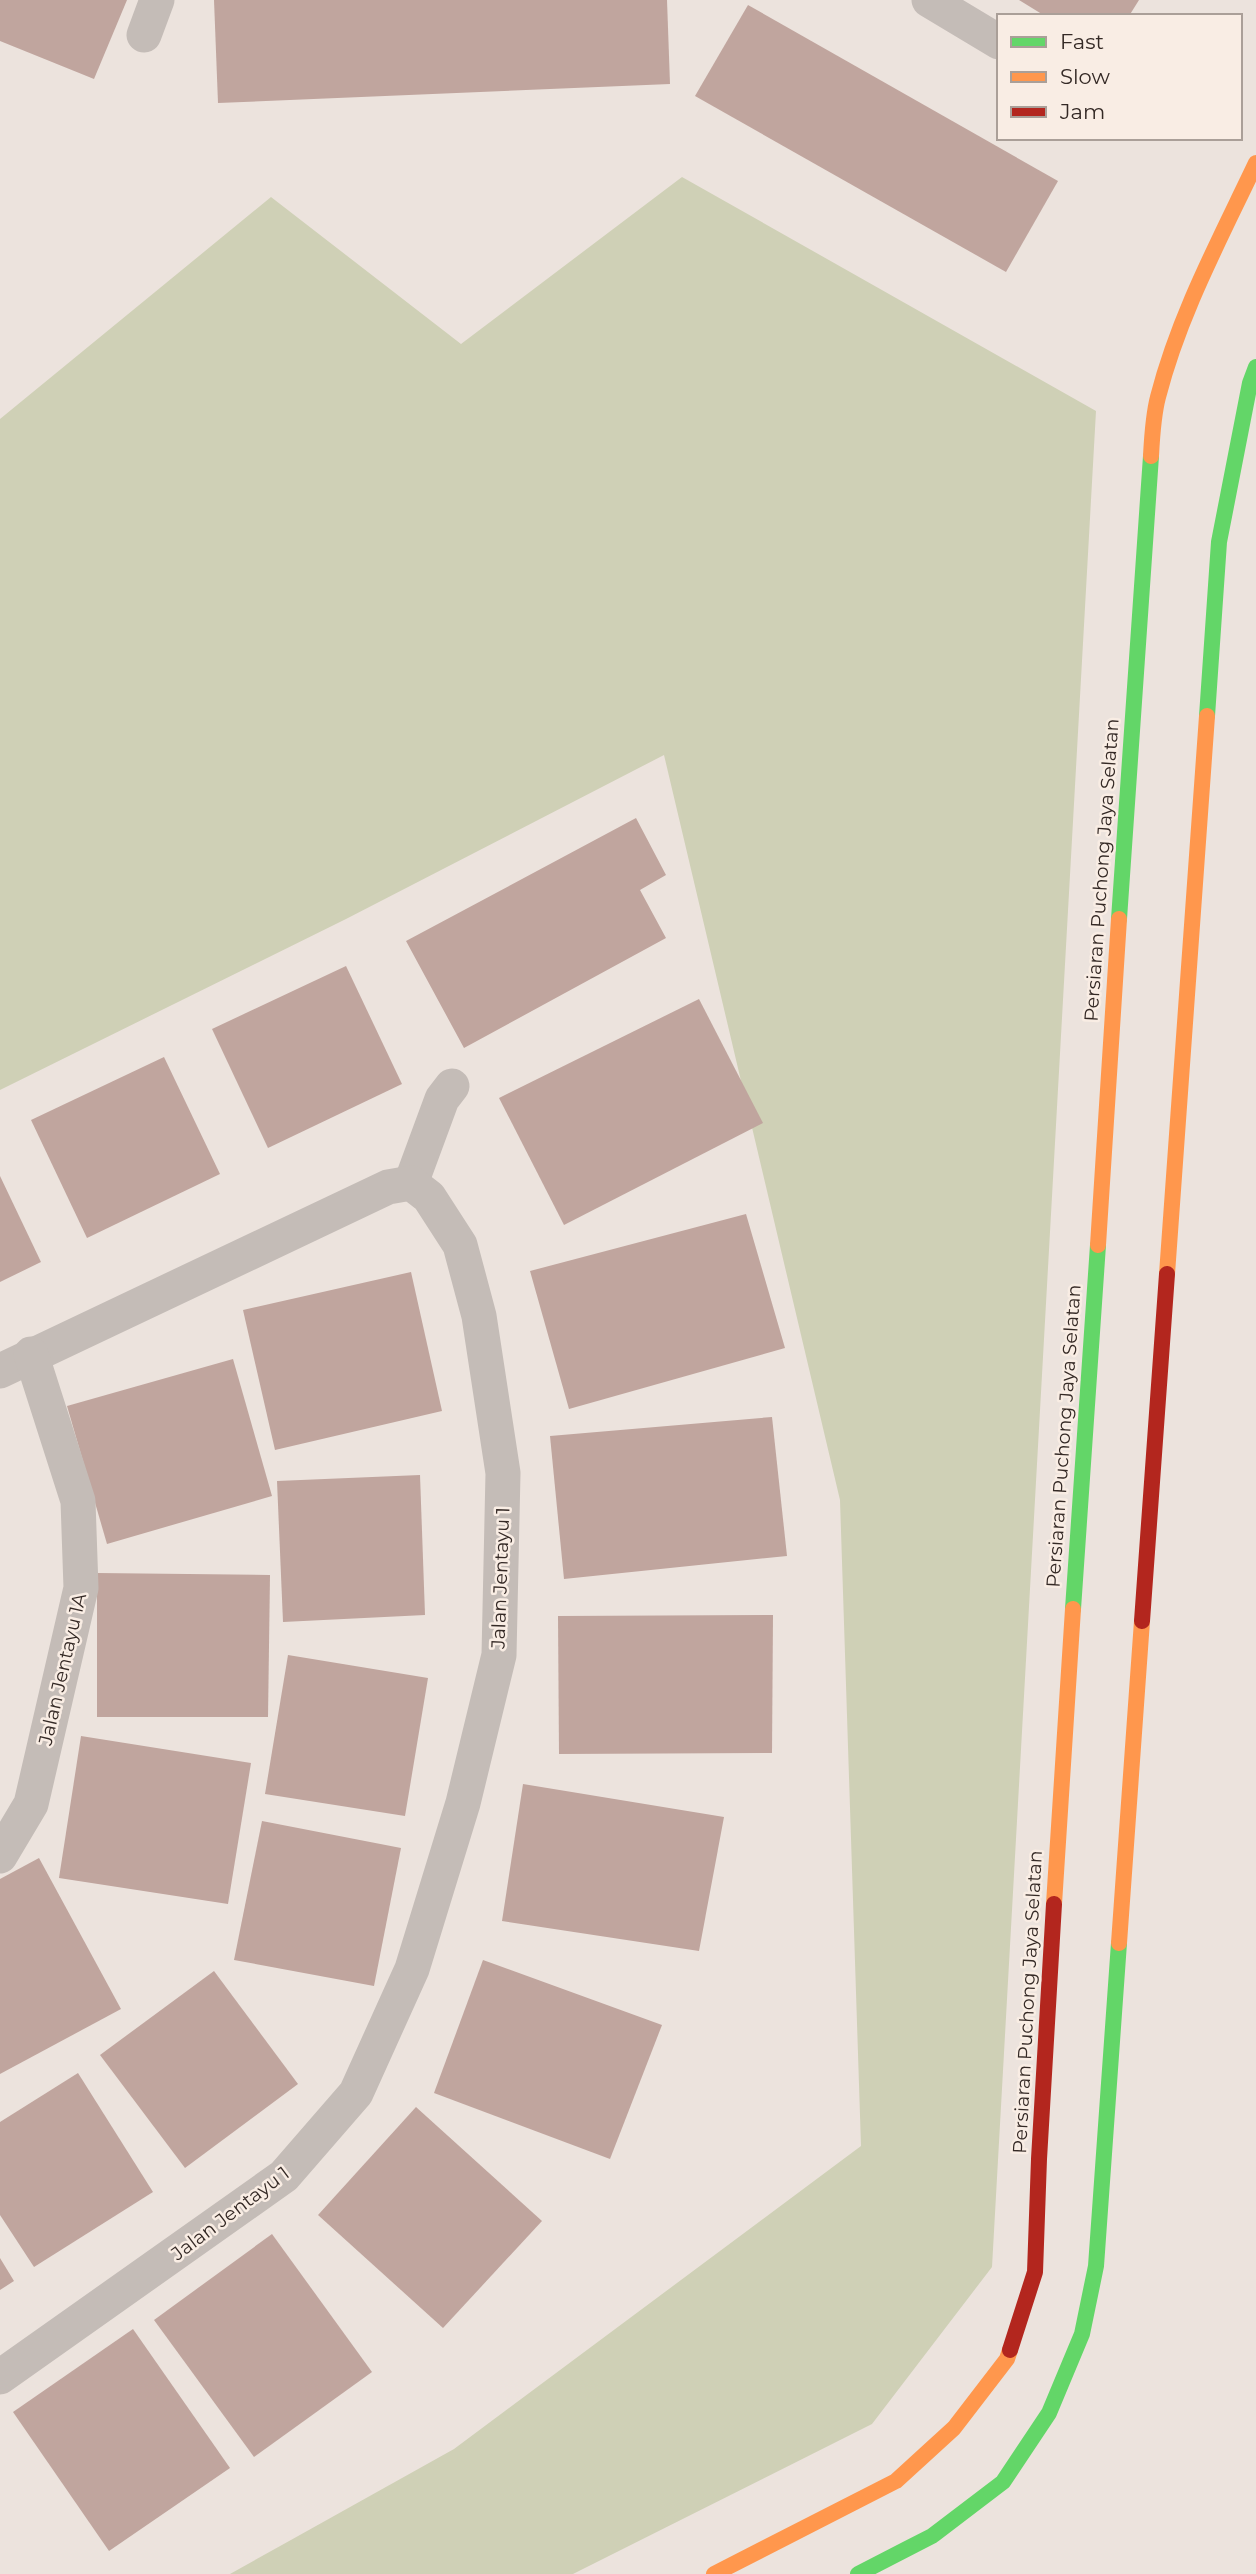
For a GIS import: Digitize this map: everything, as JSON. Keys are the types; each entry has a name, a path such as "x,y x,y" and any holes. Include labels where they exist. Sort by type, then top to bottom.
{"main road":[{"name":"Persiaran Puchong Jaya Selatan","path":"715,2574 896,2481 954,2428 1007,2359 1035,2272 1059,1823 1149,478 1158,399 1179,335 1217,243 1256,163"},
{"path":"858,2574 932,2536 1003,2482 1049,2413 1082,2334 1096,2266 1219,542 1250,383 1256,367"}],"street":[{"path":"144,35 157,0"},
{"path":"929,0 997,41"},
{"path":"0,1370 388,1187 411,1183 442,1099 452,1086"},
{"name":"Jalan Jentayu 1","path":"0,2377 284,2176 356,2093 412,1969 463,1803 499,1655 503,1473 479,1316 460,1245 429,1196 411,1183"},
{"name":"Jalan Jentayu 1A","path":"0,1856 31,1804 81,1588 78,1501 31,1354"}],"green space":[{"path":"682,177 1096,411 992,2267 872,2424 573,2574 230,2574 454,2449 861,2146 840,1500 664,755 346,919 0,1090 0,419 271,197 461,344"}],"building":[{"path":"0,0 127,0 94,79 0,41"},
{"path":"214,0 667,0 670,84 218,103"},
{"path":"1019,0 1139,0 1130,14 1042,14"},
{"path":"748,5 1058,181 1006,272 695,96"},
{"path":"636,818 666,875 640,890 666,938 464,1048 406,941"},
{"path":"346,966 402,1084 268,1148 212,1029"},
{"path":"699,999 763,1123 564,1225 499,1098"},
{"path":"164,1057 220,1174 87,1238 31,1120"},
{"path":"0,1176 41,1262 0,1282"},
{"path":"746,1214 785,1348 569,1409 530,1271"},
{"path":"411,1272 442,1411 275,1450 243,1310"},
{"path":"233,1359 272,1496 107,1544 67,1406"},
{"path":"772,1417 787,1556 564,1579 550,1436"},
{"path":"420,1475 425,1615 283,1622 277,1481"},
{"path":"97,1573 270,1575 268,1717 97,1717"},
{"path":"773,1615 772,1753 559,1754 558,1616"},
{"path":"288,1655 428,1678 405,1816 265,1794"},
{"path":"81,1736 251,1763 228,1904 59,1878"},
{"path":"523,1784 724,1817 699,1951 502,1921"},
{"path":"262,1821 401,1848 374,1986 234,1960"},
{"path":"39,1858 121,2009 0,2074 0,1879"},
{"path":"483,1960 662,2025 610,2159 434,2093"},
{"path":"214,1971 298,2084 185,2168 100,2055"},
{"path":"78,2073 153,2192 34,2267 0,2215 0,2122"},
{"path":"416,2107 542,2221 443,2328 318,2215"},
{"path":"272,2234 372,2372 254,2457 154,2320"},
{"path":"0,2258 14,2281 0,2290"},
{"path":"133,2329 230,2468 109,2551 13,2412"}],"traffic: fast":[{"path":"1207,716 1219,542 1250,383 1256,367"},
{"path":"1119,919 1151,456"},
{"path":"1073,1609 1098,1245"},
{"path":"858,2574 932,2536 1003,2482 1049,2413 1082,2334 1096,2266 1119,1943"}],"traffic: slow":[{"path":"1151,456 1156,404 1177,337 1201,278 1256,163"},
{"path":"1167,1274 1207,716"},
{"path":"1098,1245 1119,919"},
{"path":"1054,1904 1073,1609"},
{"path":"1119,1943 1142,1621"},
{"path":"714,2574 896,2481 954,2428 1007,2359 1010,2350"}],"traffic: jam":[{"path":"1142,1621 1167,1274"},
{"path":"1010,2350 1035,2272 1054,1904"}]}
